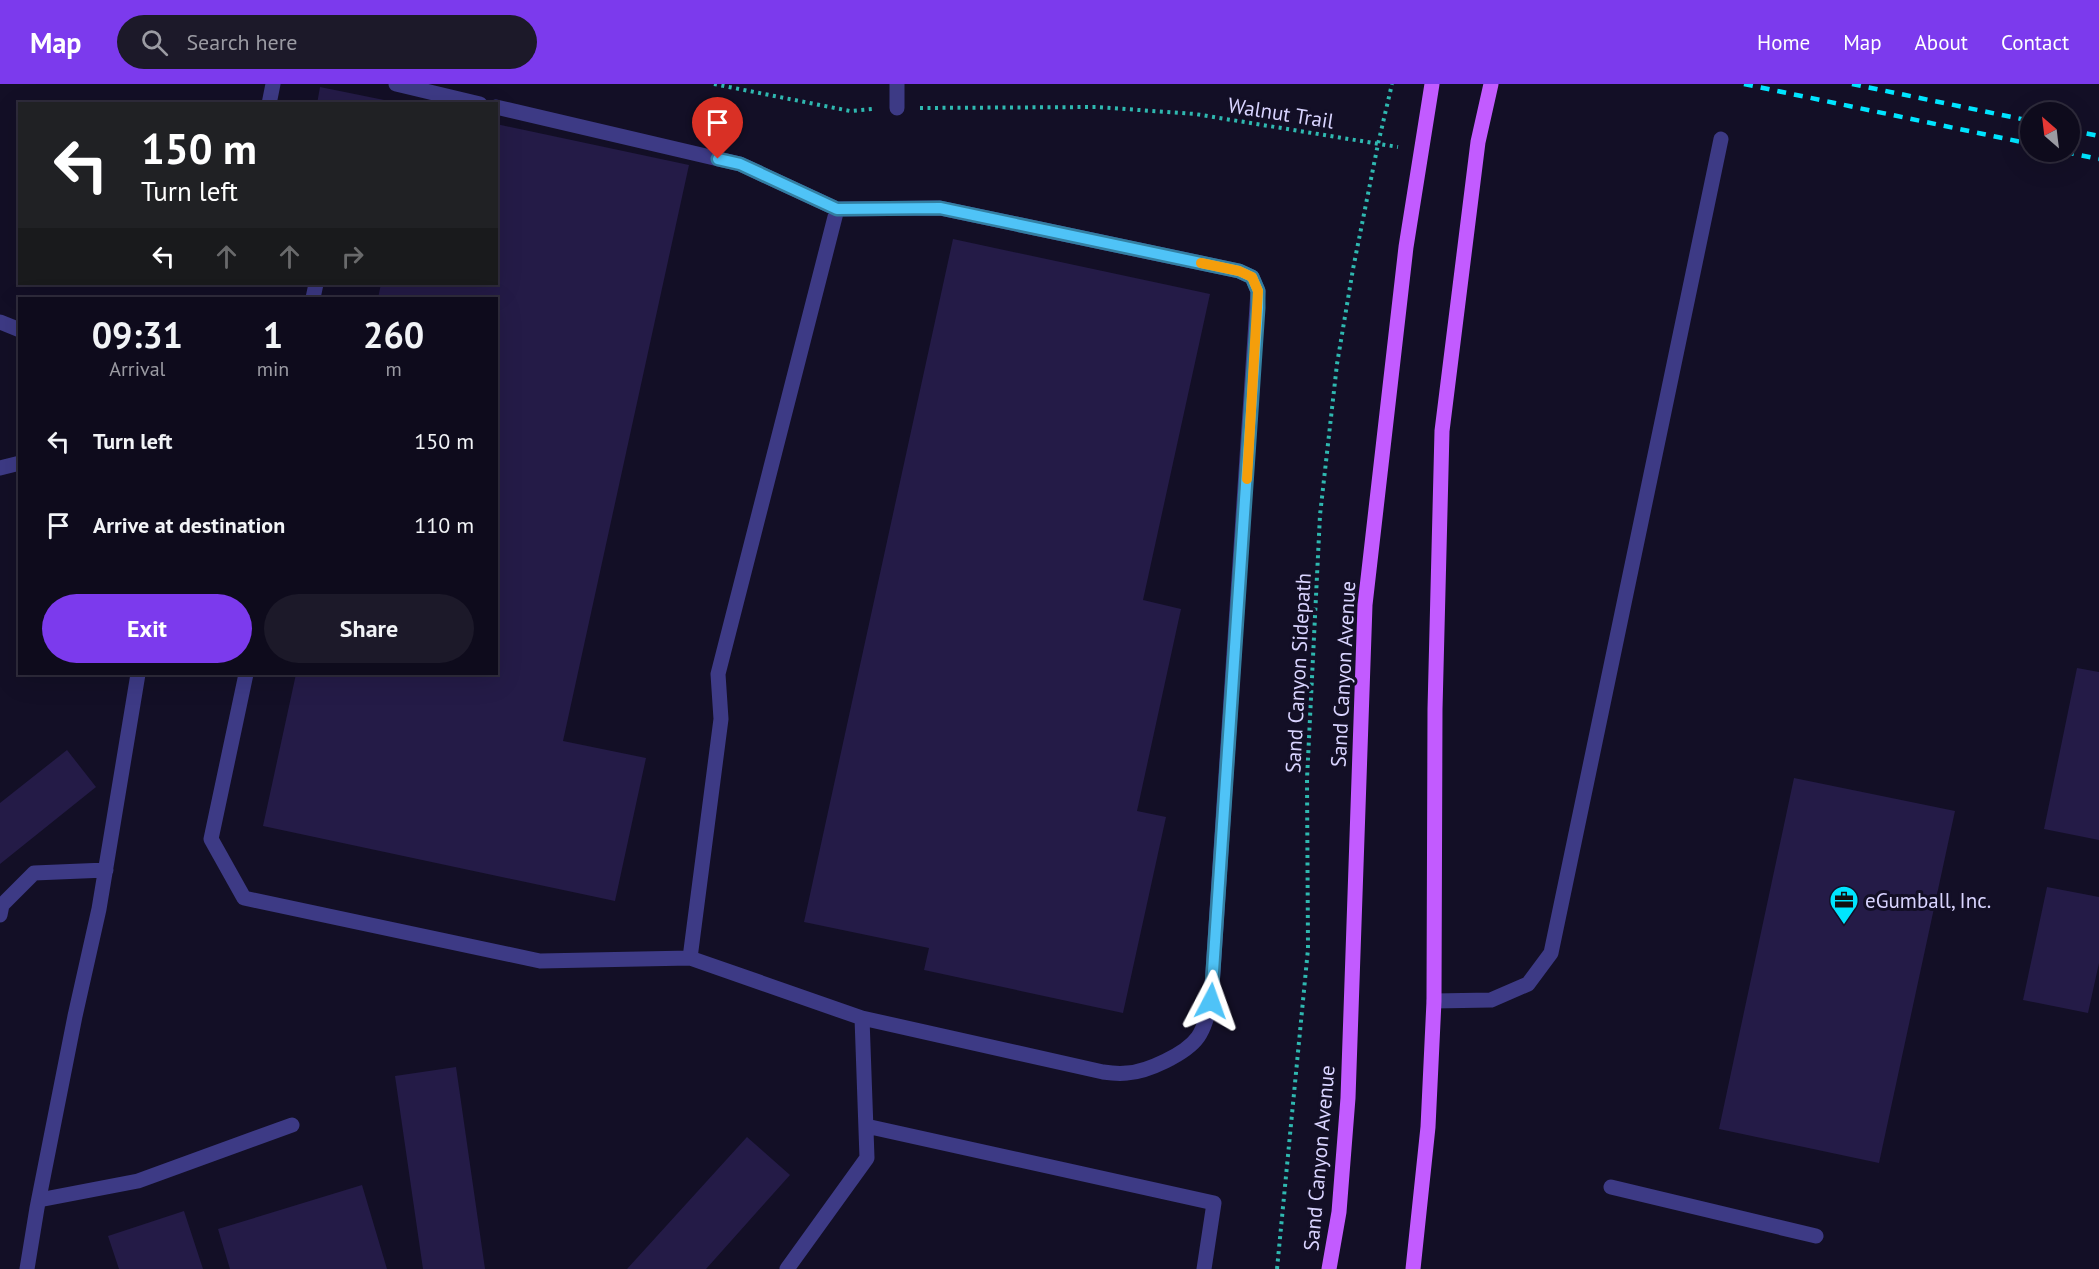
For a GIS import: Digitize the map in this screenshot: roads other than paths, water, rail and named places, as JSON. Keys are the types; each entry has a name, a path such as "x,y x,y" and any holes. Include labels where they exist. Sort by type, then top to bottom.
{"main road":[{"name":"Sand Canyon Avenue","path":"1329,1269 1339,1212 1348,1098 1365,605 1406,247 1432,84"},
{"path":"1413,1269 1428,1127 1434,1001 1435,709 1442,431 1478,142 1491,84"}],"lane":[{"path":"269,102 273,84"},
{"path":"396,84 472,102"},
{"path":"897,84 897,108"},
{"path":"246,675 211,839 244,898 540,961 690,958 862,1018 1102,1072 1128,1073 1157,1065 1179,1053 1197,1038 1206,1020 1211,1001 1258,291 1252,277 1239,271 940,208 837,209 740,164 498,107"},
{"path":"1434,1001 1491,1000 1528,984 1551,953 1721,138"},
{"path":"690,958 721,719 718,674 837,209"},
{"path":"0,321 18,329"},
{"path":"0,468 18,464"},
{"path":"27,1269 75,1016 99,909 138,675"},
{"path":"0,915 2,905 34,873 106,870"},
{"path":"787,1269 867,1158 862,1018"},
{"path":"39,1200 138,1181 292,1125"},
{"path":"866,1126 1214,1203 1204,1269"},
{"path":"1611,1187 1816,1236"}],"railway":[{"path":"1744,84 2020,142"},
{"path":"1852,84 2020,119"},
{"path":"2080,132 2099,136"},
{"path":"2080,155 2099,159"}],"place":[{"name":"eGumball, Inc.","path":"1844,926"}]}
